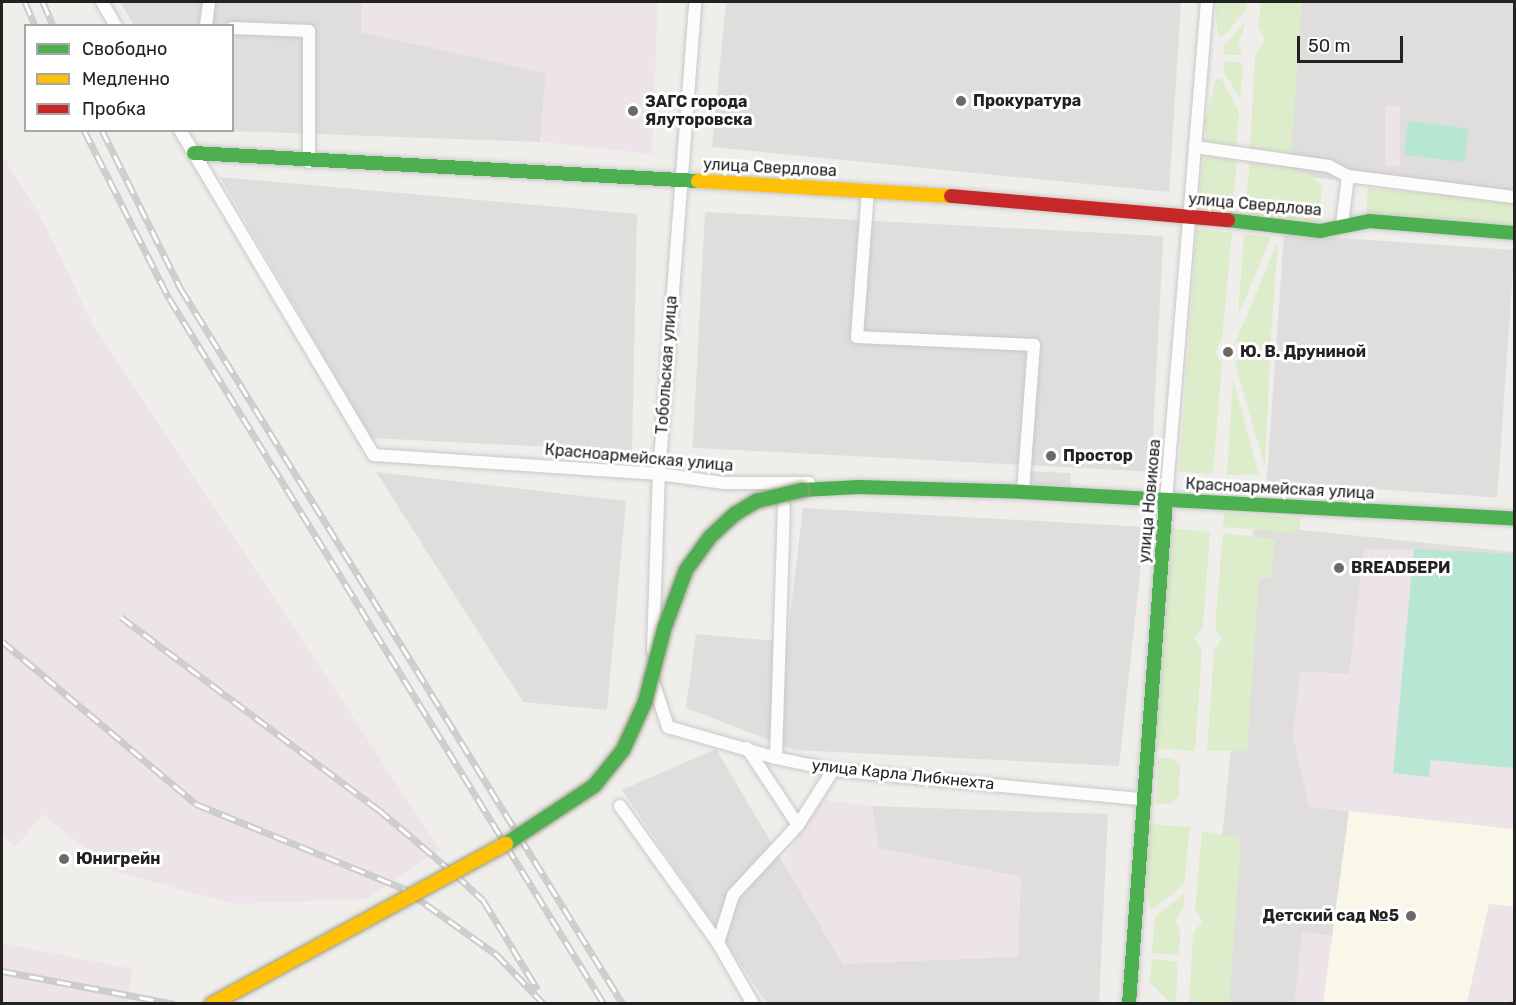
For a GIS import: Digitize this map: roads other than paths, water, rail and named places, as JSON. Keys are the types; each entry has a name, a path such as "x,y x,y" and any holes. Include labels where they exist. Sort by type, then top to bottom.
{"street":[{"path":"102,2 115,24"},
{"path":"206,24 208,2"},
{"name":"Тобольская улица","path":"668,727 652,680 659,474 695,2"},
{"name":"улица Новикова","path":"1129,1004 1142,799 1207,2"},
{"path":"234,28 309,31 309,162"},
{"path":"181,132 194,153"},
{"path":"1195,147 1329,166 1347,176 1515,197"},
{"name":"улица Свердлова","path":"194,153 309,162 868,190 1189,215 1320,231 1342,224 1369,221 1515,233"},
{"name":"Красноармейская улица","path":"194,153 374,455 659,474 724,483 884,484 901,488"},
{"name":"улица Свердлова","path":"1342,224 1347,176"},
{"path":"868,190 857,337 1034,345 1023,492"},
{"name":"Красноармейская улица","path":"212,1004 412,898 544,822 594,786 623,750 645,702 664,629 686,570 710,537 735,514 757,501 802,490 901,488 1023,492 1515,519"},
{"path":"776,758 784,507"},
{"name":"улица Карла Либкнехта","path":"668,727 776,758 833,770 1142,799"},
{"path":"747,748 798,825"},
{"path":"718,943 733,895 798,825 833,770"},
{"path":"620,806 718,943 753,1004"}],"railway":[{"path":"25,2 34,24"},
{"path":"43,2 52,24"},
{"path":"85,132 169,298 604,1004"},
{"path":"103,132 181,289 623,1004"},
{"path":"121,617 378,809 455,874 483,900 538,990"},
{"path":"2,641 196,804 403,888 496,954 544,1004"},
{"path":"2,971 175,1004"}],"place":[{"name":"Прокуратура","path":"961,101"},
{"name":"ЗАГС города Ялуторовска","path":"633,111"},
{"name":"Ю. В. Друниной","path":"1228,352"},
{"name":"Простор","path":"1051,456"},
{"name":"BREADБЕРИ","path":"1339,568"},
{"name":"Юнигрейн","path":"64,859"},
{"name":"Детский сад №5","path":"1411,916"}]}
